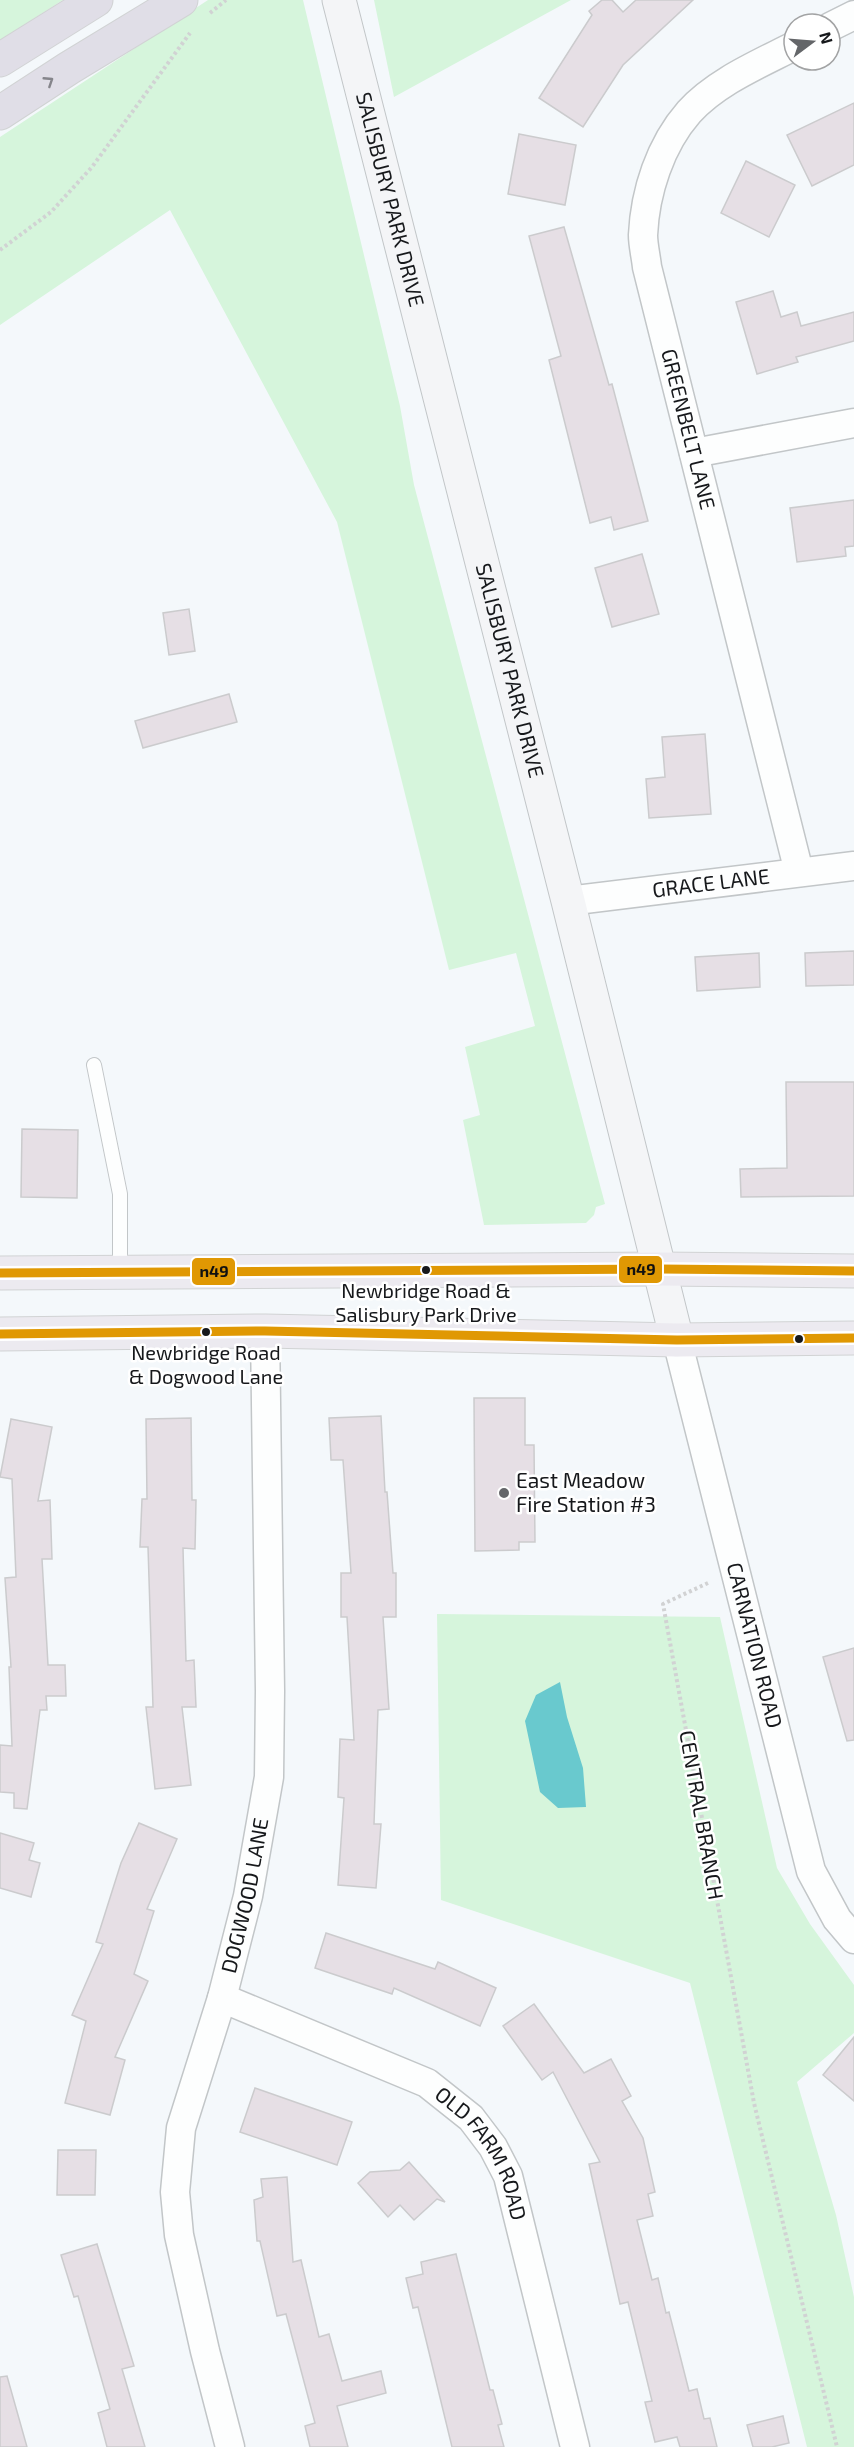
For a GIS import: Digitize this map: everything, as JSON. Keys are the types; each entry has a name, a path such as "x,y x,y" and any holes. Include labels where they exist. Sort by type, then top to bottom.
{"highway":[{"path":"0,60 96,0"},
{"path":"0,113 69,68 194,14"}],"main road":[{"name":"SALISBURY PARK DRIVE","path":"339,1 568,901 676,1340"},
{"path":"0,1273 660,1269 854,1271"},
{"path":"0,1334 265,1331 676,1340 854,1338"}],"street":[{"name":"GREENBELT LANE","path":"782,52 722,85 690,111 674,132 652,176 643,236 647,267 799,872"},
{"path":"694,453 854,423"},
{"name":"GRACE LANE","path":"568,901 854,866"},
{"name":"DOGWOOD LANE","path":"230,2447 205,2351 179,2235 175,2192 181,2128 222,1998 248,1896 269,1777 265,1331"},
{"name":"CARNATION ROAD","path":"676,1340 811,1871 837,1919 854,1939"},
{"name":"OLD FARM ROAD","path":"222,1998 427,2083 471,2118 493,2147 508,2176 575,2447"}],"lane":[{"path":"94,1065 120,1194 120,1273"}],"path":[{"path":"0,250 51,212 92,167 194,14 226,0"},
{"name":"CENTRAL BRANCH","path":"735,1570 663,1604 754,2103 837,2447"}],"green space":[{"path":"0,0 63,0 0,40"},
{"path":"208,0 303,0 400,406 414,485 605,1204 596,1207 594,1215 586,1223 484,1225 463,1120 480,1115 465,1047 535,1026 516,953 449,970 337,522 170,210 0,325 0,137"},
{"path":"374,0 571,0 394,97"},
{"path":"437,1614 720,1617 777,1868 810,1924 854,1985 854,2033 797,2082 836,2215 854,2297 854,2447 807,2447 690,1983 441,1900"}],"water":[{"path":"560,1682 567,1717 583,1768 586,1807 558,1808 540,1792 525,1721 536,1695"}],"building":[{"path":"602,0 612,0 623,12 636,0 693,0 623,65 583,127 539,98 592,15 589,11"},
{"path":"854,103 854,165 812,186 787,135"},
{"path":"519,134 576,145 565,205 508,194"},
{"path":"746,161 795,185 769,237 721,213"},
{"path":"564,227 609,385 612,384 648,521 614,530 611,517 590,523 549,360 561,356 529,236"},
{"path":"773,291 781,317 797,312 801,326 854,312 854,341 796,357 798,362 757,374 736,302"},
{"path":"854,500 854,546 845,547 846,556 797,562 790,508"},
{"path":"642,554 659,614 612,627 595,568"},
{"path":"189,609 195,651 169,655 163,613"},
{"path":"229,694 237,722 143,748 135,721"},
{"path":"705,734 711,814 649,818 646,779 665,777 662,737"},
{"path":"854,951 854,985 806,986 805,953"},
{"path":"759,953 760,987 697,991 695,957"},
{"path":"786,1082 854,1082 854,1196 741,1197 740,1169 787,1168"},
{"path":"22,1129 78,1130 77,1198 21,1197"},
{"name":"East Meadow Fire Station #3","path":"474,1398 525,1398 525,1445 534,1445 535,1542 519,1542 519,1550 475,1551"},
{"path":"381,1416 385,1492 387,1492 393,1573 396,1573 396,1617 383,1617 389,1709 378,1710 374,1824 381,1824 376,1888 338,1885 344,1798 338,1797 340,1739 354,1740 347,1617 341,1617 341,1573 351,1573 343,1460 331,1460 329,1418"},
{"path":"191,1418 192,1500 196,1500 195,1549 183,1548 186,1661 194,1660 196,1707 182,1707 191,1785 155,1789 146,1707 153,1707 148,1547 140,1547 142,1499 147,1499 146,1419"},
{"path":"11,1419 52,1427 38,1501 50,1500 52,1559 42,1559 48,1665 65,1665 66,1696 46,1696 47,1710 40,1710 27,1809 14,1808 14,1793 0,1792 0,1745 12,1746 9,1667 11,1667 5,1578 16,1577 12,1479 0,1477"},
{"path":"854,1648 854,1740 847,1741 823,1657"},
{"path":"139,1823 177,1839 147,1909 154,1911 134,1974 148,1981 115,2057 125,2060 110,2115 65,2103 86,2021 72,2015 103,1944 96,1942 121,1863"},
{"path":"0,1833 34,1843 29,1860 40,1863 31,1897 0,1888"},
{"path":"326,1933 435,1969 438,1962 496,1988 480,2026 394,1988 392,1994 315,1968"},
{"path":"534,2004 584,2073 611,2059 631,2096 622,2101 643,2138 655,2192 648,2194 653,2216 637,2220 652,2280 658,2278 666,2313 669,2312 689,2391 697,2389 704,2419 710,2418 717,2447 680,2447 677,2437 655,2442 645,2402 652,2401 628,2302 620,2304 589,2164 600,2162 553,2072 542,2080 503,2026"},
{"path":"854,2037 854,2101 823,2075"},
{"path":"255,2088 352,2122 337,2165 240,2132"},
{"path":"58,2150 96,2150 95,2195 57,2195"},
{"path":"409,2162 445,2202 437,2199 414,2220 400,2205 388,2217 358,2183 370,2172 400,2170"},
{"path":"287,2177 293,2262 301,2260 319,2337 329,2334 342,2381 381,2371 386,2393 337,2406 348,2447 310,2447 305,2426 315,2423 286,2314 277,2316 260,2241 257,2241 254,2200 263,2197 261,2179"},
{"path":"97,2244 134,2366 122,2369 145,2447 107,2447 98,2413 110,2409 78,2296 74,2297 61,2255"},
{"path":"456,2254 490,2390 493,2390 502,2424 498,2425 504,2447 452,2447 418,2307 413,2308 406,2278 423,2274 421,2262"},
{"path":"7,2376 27,2447 0,2447 0,2377"},
{"path":"783,2416 789,2443 772,2447 753,2447 747,2425"}],"transit line":[{"name":"n49","path":"0,1273 660,1269 854,1271"},
{"name":"n49","path":"0,1334 265,1331 677,1340 854,1338"}],"place":[{"name":"Newbridge Road & Salisbury Park Drive","path":"426,1270"},
{"name":"Newbridge Road & Dogwood Lane","path":"206,1332"},
{"name":"East Meadow Fire Station #3","path":"504,1493"}]}
